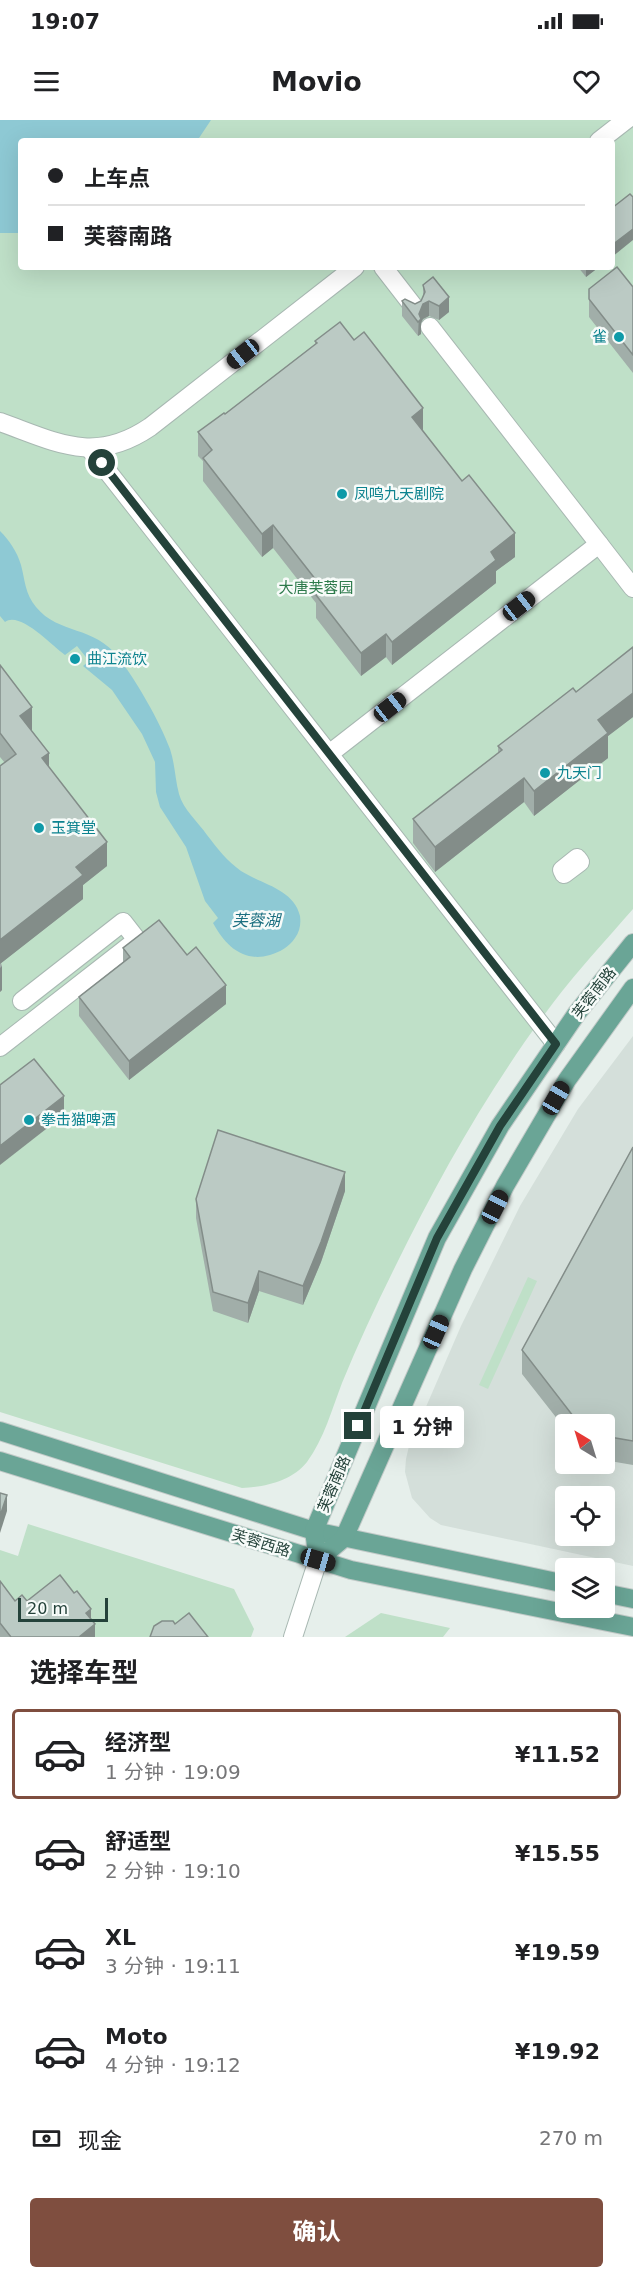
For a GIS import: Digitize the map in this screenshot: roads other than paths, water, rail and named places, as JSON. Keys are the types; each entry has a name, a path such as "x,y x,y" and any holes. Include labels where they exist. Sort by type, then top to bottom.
{"main road":[{"name":"芙蓉南路","path":"318,1560 314,1531 437,1238 500,1126 577,1013 633,943"},
{"name":"芙蓉南路","path":"318,1560 345,1538 464,1269 505,1186 567,1080 633,988"},
{"name":"芙蓉西路","path":"0,1431 314,1531 555,1582"},
{"name":"芙蓉西路","path":"0,1461 351,1570 633,1627"},
{"path":"615,1595 633,1599"}],"street":[{"path":"603,138 626,120"},
{"path":"0,422 58,444 90,449 114,445 143,432 352,270"},
{"path":"385,270 414,307"},
{"path":"430,327 633,588"},
{"path":"90,449 556,1044"},
{"path":"329,754 599,544"},
{"path":"0,1047 137,940 123,922 22,1000"},
{"name":"芙蓉南路","path":"293,1637 318,1560"}],"water":[{"path":"0,120 211,120 199,138 18,138 18,233 0,233"},
{"name":"芙蓉湖","path":"0,531 17,556 27,592 36,607 55,622 99,640 109,647 126,668 160,726 172,755 179,794 191,815 218,849 236,867 284,893 297,907 300,916 299,930 293,941 284,949 270,955 251,956 236,950 223,938 213,923 218,918 205,901 186,847 160,807 156,792 155,762 142,734 112,690 83,666 89,661 77,646 65,655 27,625 19,621 5,622 0,616"}],"place":[{"name":"雀","path":"619,337"},
{"name":"凤鸣九天剧院","path":"342,494"},
{"name":"曲江流饮","path":"75,659"},
{"name":"九天门","path":"545,773"},
{"name":"玉箕堂","path":"39,828"},
{"name":"拳击猫啤酒","path":"29,1120"}],"park label":[{"name":"大唐芙蓉园","path":"316,588"}]}
